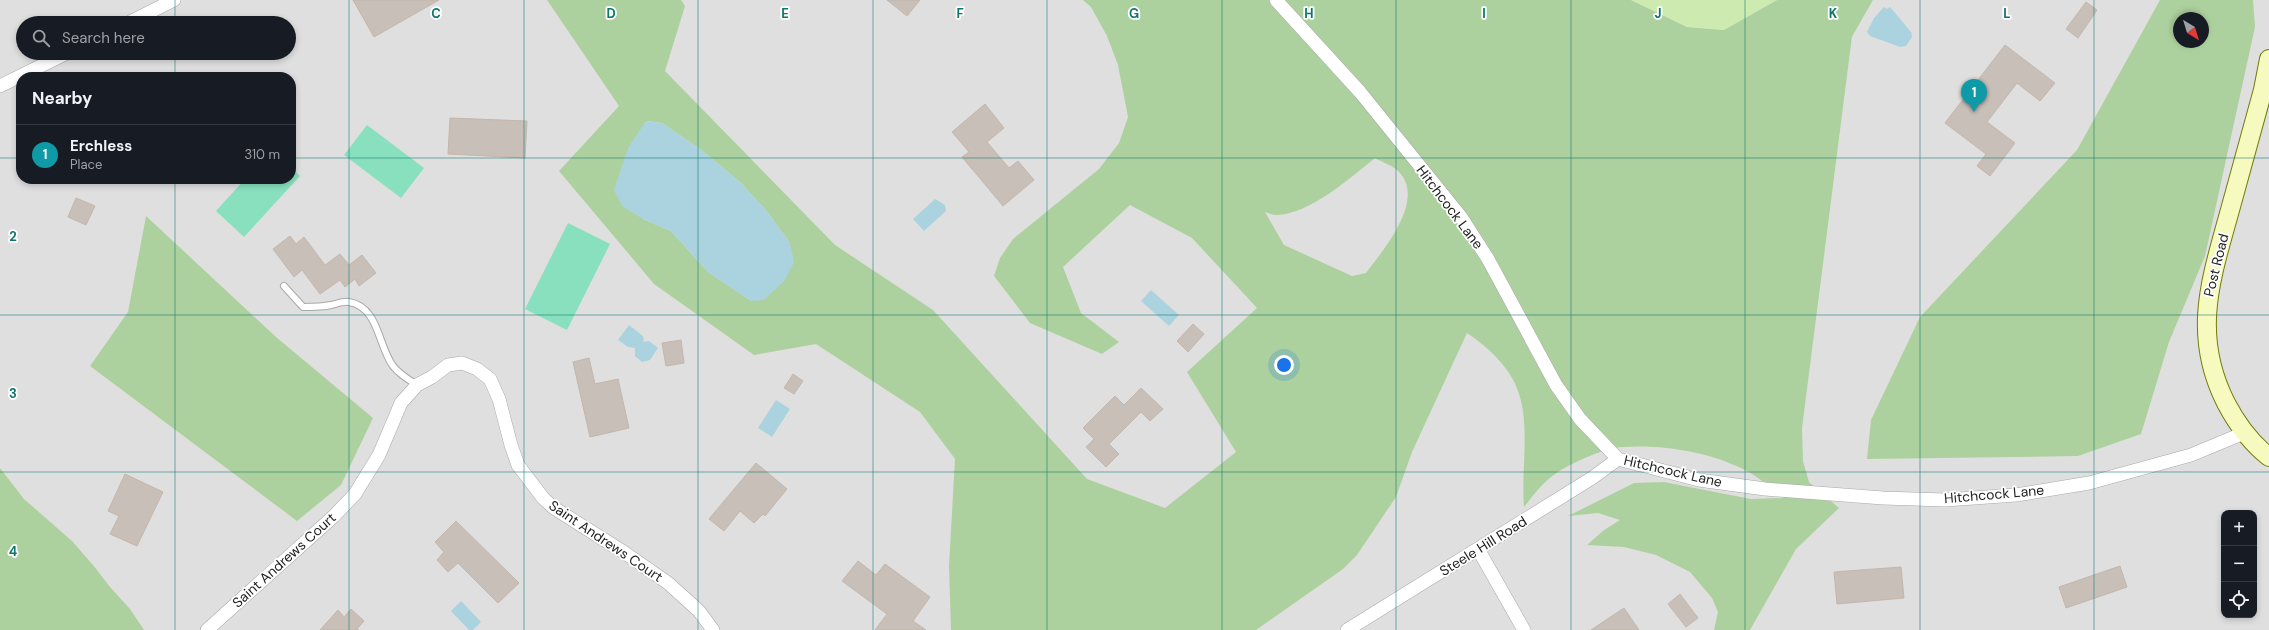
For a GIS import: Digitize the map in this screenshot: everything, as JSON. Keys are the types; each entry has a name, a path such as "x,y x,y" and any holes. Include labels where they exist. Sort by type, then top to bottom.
{"main road":[{"name":"Post Road","path":"2269,59 2266,86 2210,282 2206,316 2207,347 2221,392 2244,433 2269,457"}],"street":[{"path":"142,16 174,0"},
{"name":"Hitchcock Lane","path":"1276,0 1360,92 1461,217 1488,260 1556,385 1580,418 1618,459 1699,480 1765,489 1883,498 1945,500 2016,495 2089,483 2191,456 2244,433"},
{"path":"28,72 52,60"},
{"path":"0,86 16,78"},
{"name":"Saint Andrews Court","path":"207,630 334,516 355,494 379,455 402,402 417,385 432,377 448,365 462,363 477,369 490,379 498,399 518,465 543,498 554,508 668,583 699,611 714,630"},
{"name":"Steele Hill Road","path":"1347,630 1478,549 1618,459"},
{"path":"1478,549 1524,630"}],"lane":[{"path":"284,286 303,306 331,305 347,301 359,305 371,317 378,328 386,354 393,366 402,376 417,385"}],"shaded area":[{"path":"0,0 1298,0 1802,429 1852,37 1873,0 2269,0 2269,630 124,630 0,468"}],"green space":[{"path":"547,0 681,0 685,6 665,71 835,245 933,310 1087,479 1165,508 1236,452 1187,372 1257,308 1192,238 1130,205 1063,267 1081,313 1119,342 1102,354 1030,323 994,276 1000,258 1013,239 1099,169 1119,143 1128,117 1118,65 1107,36 1091,7 1083,0 1631,0 1687,27 1724,30 1777,0 1873,0 1852,37 1802,429 1803,461 1809,482 1839,508 1796,549 1750,630 1714,630 1718,612 1712,598 1690,572 1656,555 1624,547 1587,545 1604,530 1620,520 1598,513 1568,516 1634,483 1664,482 1751,499 1784,498 1750,473 1717,458 1669,448 1638,446 1607,450 1572,464 1548,479 1524,507 1525,435 1519,394 1516,385 1505,367 1491,352 1467,333 1412,452 1396,497 1357,555 1343,569 1256,630 951,630 949,566 955,459 920,412 816,344 754,355 654,284 559,171 619,106","holes":["647,121 662,123 700,149 740,182 765,209 790,243 751,301 708,272 671,231 643,219","1375,158 1397,170 1405,181 1408,195 1406,209 1400,223 1383,251 1366,273 1352,276 1284,245 1265,212 1277,215 1290,213 1316,202 1342,185"]},
{"path":"1631,0 1777,0 1724,30 1687,27"},
{"path":"2160,0 2253,0 2255,27 2205,256 2169,342 2141,434 2078,456 1867,459 1871,420 1920,317 2077,150"},
{"path":"367,125 424,168 401,198 344,155"},
{"path":"296,172 300,176 296,180"},
{"path":"240,184 293,184 244,237 216,211"},
{"path":"146,216 276,337 373,418 341,485 297,521 90,366 128,312"},
{"path":"568,223 610,244 567,330 525,309"},
{"path":"0,468 24,499 72,541 130,609 144,630 0,630"}],"water":[{"path":"1884,7 1887,9 1890,7 1911,32 1912,37 1906,46 1900,47 1870,36 1867,32 1874,18"},
{"path":"646,121 662,123 700,149 740,182 765,209 790,243 794,262 785,280 764,300 751,301 708,272 671,231 643,219 622,206 614,190 628,148"},
{"path":"935,199 945,205 946,211 924,231 913,219"},
{"path":"1151,290 1179,315 1169,326 1141,301"},
{"path":"629,325 643,336 644,342 649,341 658,348 650,360 642,362 635,356 635,348 628,347 618,340"},
{"path":"776,400 790,409 772,437 758,428"},
{"path":"461,601 481,622 473,630 469,630 451,611"}],"building":[{"path":"353,0 439,0 374,37"},
{"path":"887,0 920,0 907,16"},
{"path":"2086,2 2097,10 2078,38 2066,29"},
{"path":"2005,45 2055,83 2040,101 2017,83 1987,122 2015,143 1990,176 1977,166 1986,154 1945,123"},
{"path":"985,104 1004,128 987,142 1009,168 1018,161 1034,180 1003,206 962,157 969,152 952,132"},
{"path":"450,118 527,121 525,158 448,154"},
{"path":"76,198 95,206 86,225 68,217"},
{"path":"290,236 296,244 304,237 325,265 340,254 349,265 362,255 376,273 359,286 355,279 345,287 340,280 320,294 302,270 294,277 273,249"},
{"path":"1193,324 1204,334 1188,352 1177,341"},
{"path":"681,340 684,363 666,366 662,343"},
{"path":"589,358 595,384 618,379 629,428 590,437 573,362"},
{"path":"793,374 803,381 794,394 784,388"},
{"path":"1141,388 1163,409 1150,421 1141,412 1109,444 1119,454 1106,467 1086,447 1094,439 1083,428 1115,396 1124,405"},
{"path":"756,463 787,489 765,516 763,514 754,523 740,511 724,531 709,519"},
{"path":"125,474 163,492 137,546 110,534 119,516 108,511"},
{"path":"456,521 519,583 498,603 458,563 448,572 437,560 444,552 435,542"},
{"path":"858,561 876,575 885,564 930,597 913,621 926,630 875,630 887,614 842,581"},
{"path":"2120,566 2127,587 2066,608 2059,587"},
{"path":"1901,567 1904,598 1837,604 1834,572"},
{"path":"1680,594 1698,618 1686,627 1668,604"},
{"path":"1624,608 1639,630 1591,630"},
{"path":"351,609 364,621 357,629 359,630 320,630 338,610 344,617"}],"place":[{"name":"Erchless","path":"1974,112"}]}
